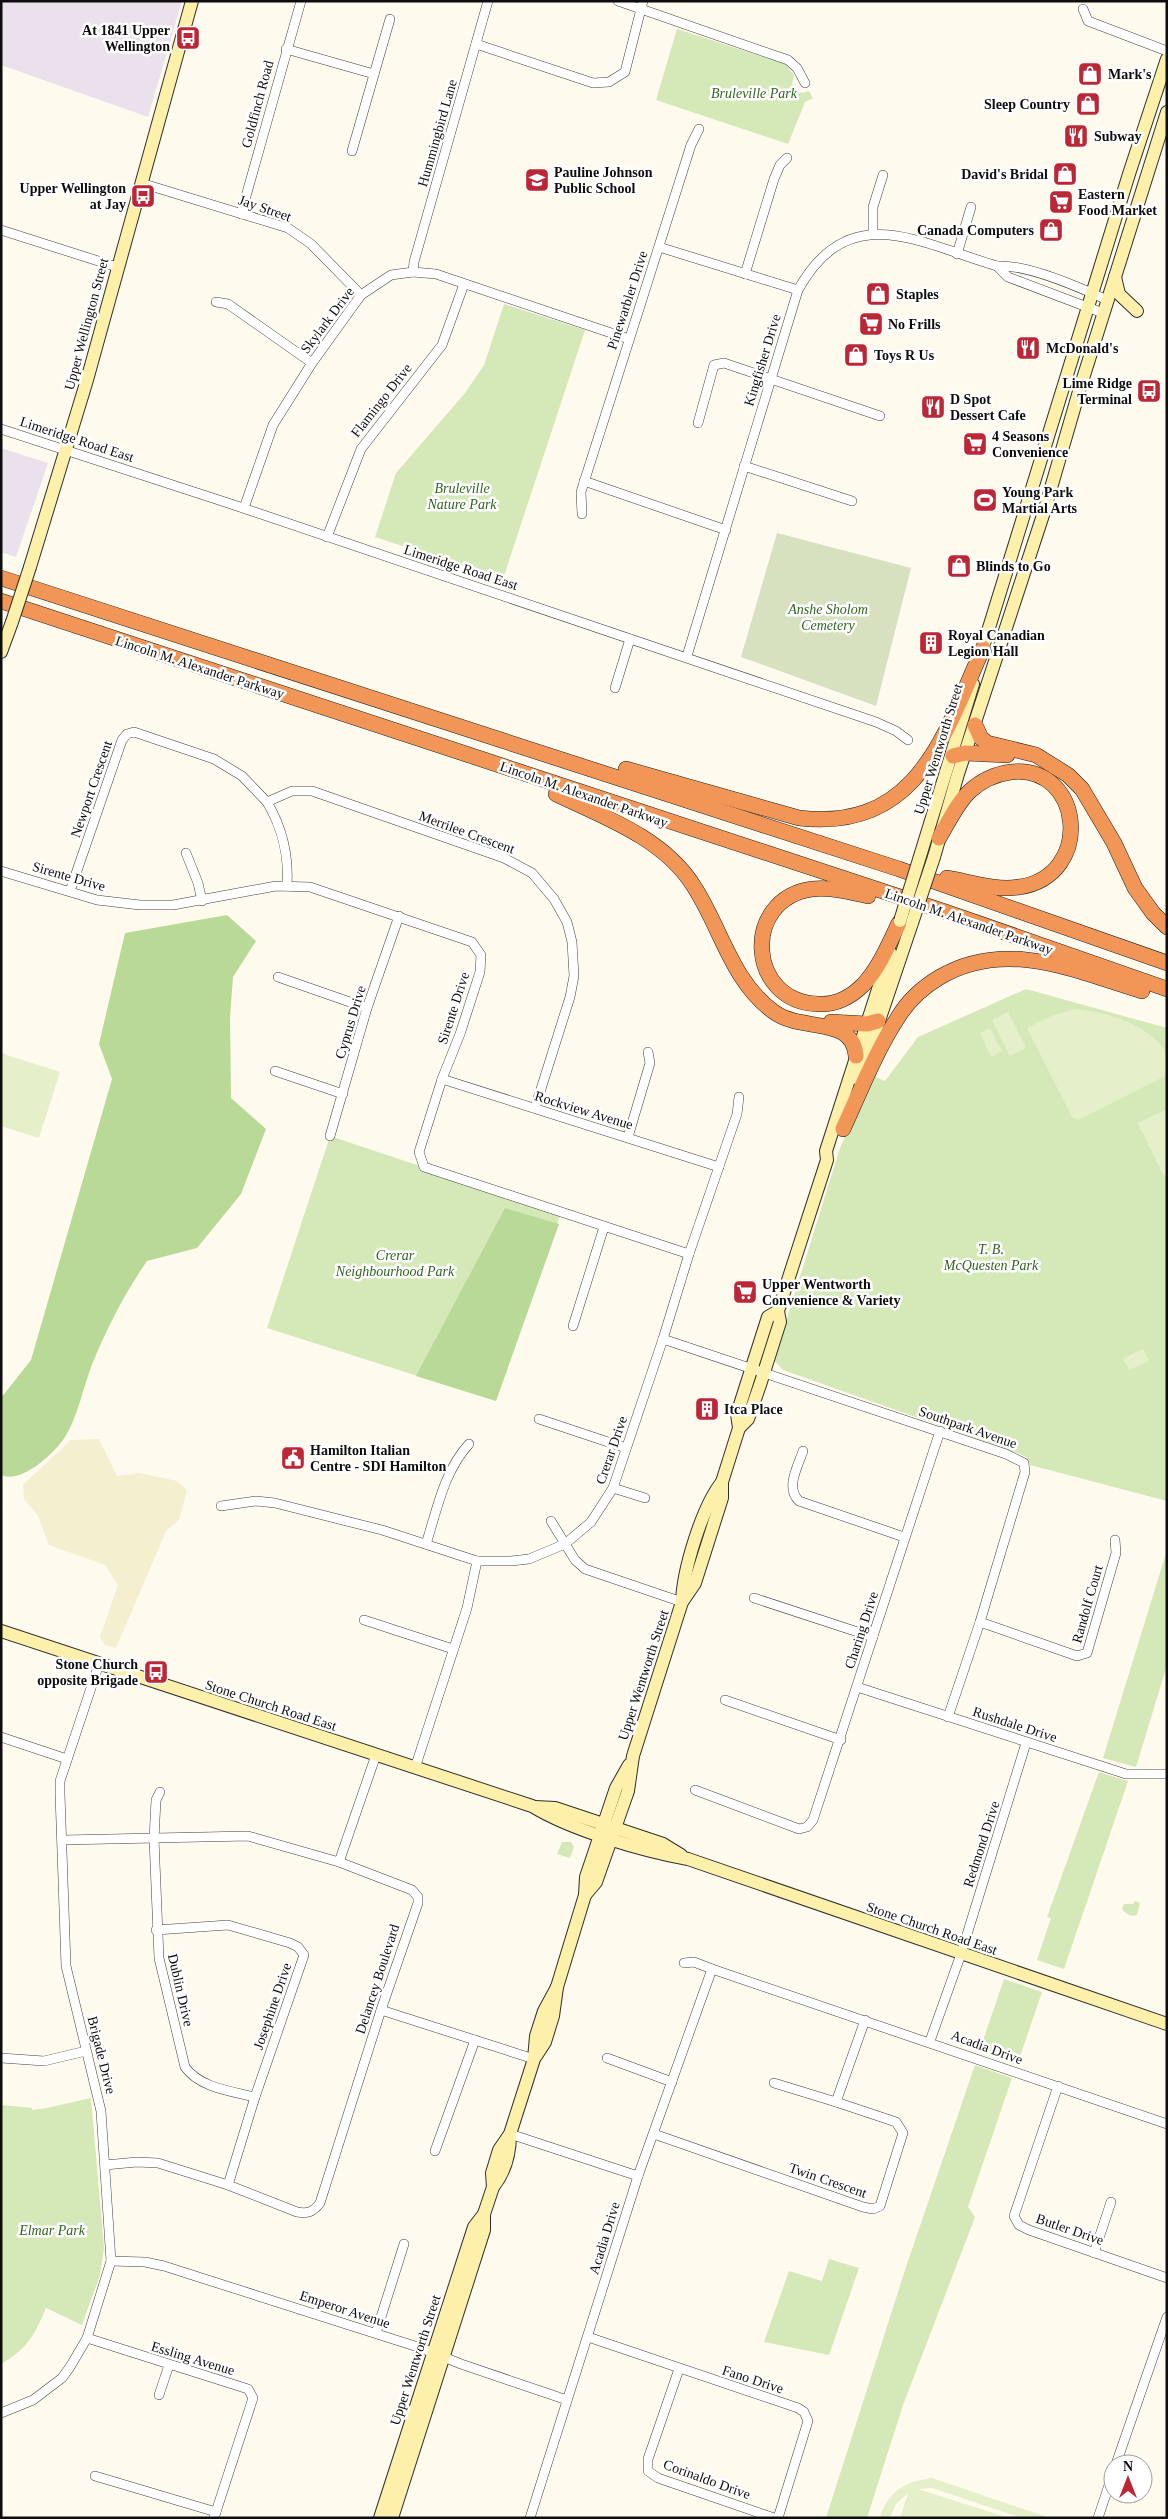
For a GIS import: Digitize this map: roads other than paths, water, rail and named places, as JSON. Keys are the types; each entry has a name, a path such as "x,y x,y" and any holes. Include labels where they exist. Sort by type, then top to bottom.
{"highway":[{"name":"Lincoln M. Alexander Parkway","path":"1,578 479,731 899,869 1167,963"},
{"name":"Lincoln M. Alexander Parkway","path":"1,601 946,912 1167,989"},
{"path":"479,731 504,734 784,815 813,819 845,817 864,812 892,798 919,776 942,740 983,648"},
{"path":"975,724 981,738 987,743 1036,755 1082,789 1114,843 1135,888 1153,913 1167,926"},
{"path":"959,754 1021,757 1056,768"},
{"path":"899,869 1006,888 1029,885 1047,876 1062,861 1071,840 1072,828 1066,805 1052,786 1032,774 1016,772 987,779 970,791 960,802 939,838"},
{"path":"527,774 546,789 636,833 670,858 693,884 734,965 756,995 774,1012 784,1018 846,1032 853,1041 856,1056"},
{"path":"904,922 868,979 853,993 832,1003 811,1004 790,997 776,986 762,961 761,939 767,920 780,904 799,892 834,890 946,912"},
{"path":"843,1129 887,1036 905,1007 936,979 958,967 973,962 1004,958 1035,960 1167,999"},
{"path":"756,995 782,1010 808,1019 872,1022"}],"main road":[{"name":"Upper Wellington Street","path":"1,652 30,568 66,450 192,1"},
{"name":"Upper Wentworth Street","path":"927,855 939,838 983,648 1000,589 1129,174 1167,59"},
{"name":"Upper Wentworth Street","path":"827,1160 834,1153 843,1129 872,1022 904,922 959,754 975,724 1038,530 1105,306 1167,112"},
{"path":"1115,274 1119,294 1137,311"},
{"path":"1058,463 1060,399"},
{"path":"1013,549 1024,546 1038,530"},
{"path":"999,650 1004,608 1000,589"},
{"name":"Upper Wentworth Street","path":"392,2518 474,2227 484,2214 493,2187 502,2176 510,2153 510,2134 534,2059 553,2016 557,1987 585,1895 586,1877 628,1791 634,1756 682,1602 694,1583 722,1498 722,1482 739,1428 748,1418 765,1372 780,1322 778,1311 827,1160 826,1150 856,1056 872,1022"},
{"name":"Upper Wentworth Street","path":"739,1428 737,1414 768,1317 778,1311"},
{"name":"Stone Church Road East","path":"1,1631 532,1806 552,1818 663,1844 688,1859 1167,2024"},
{"name":"Upper Wentworth Street","path":"380,2518 438,2355"}],"street":[{"name":"Goldfinch Road","path":"241,214 300,1"},
{"name":"Hummingbird Lane","path":"413,272 414,262 488,1"},
{"path":"618,1 642,5 788,60 797,68 805,83"},
{"path":"476,44 593,83 609,82 625,72 642,5"},
{"path":"1083,9 1088,21 1167,50"},
{"path":"352,151 390,19"},
{"path":"286,49 374,74"},
{"name":"Pinewarbler Drive","path":"582,514 580,503 584,481 691,145 699,129"},
{"path":"745,274 774,179 780,165 787,158"},
{"path":"874,233 873,207 883,175"},
{"name":"Jay Street","path":"141,183 288,228 311,244 361,295"},
{"path":"957,254 971,207"},
{"path":"1,230 117,267"},
{"name":"Kingfisher Drive","path":"687,656 798,290 807,274 824,253 857,236 874,233 903,236 997,266 1010,265 1105,306"},
{"path":"659,247 798,290"},
{"name":"Kingfisher Drive","path":"997,266 1008,277 1091,300 1105,306"},
{"name":"Skylark Drive","path":"244,508 273,425 312,363 361,295 391,275 413,272 436,274 629,339"},
{"name":"Flamingo Drive","path":"327,537 360,449 442,345 464,284"},
{"path":"216,302 228,304 312,363"},
{"path":"698,423 714,365 724,363 880,416"},
{"name":"Limeridge Road East","path":"1,429 244,508 630,639 687,656 876,722 896,731 908,740"},
{"path":"744,466 852,502"},
{"path":"584,481 726,530"},
{"path":"615,688 630,639"},
{"name":"Newport Crescent","path":"70,891 122,740 127,734 134,732 214,759 242,776 267,801 279,824 285,844 288,864 287,886"},
{"name":"Merrilee Crescent","path":"267,801 292,791 318,793 504,858 532,873 554,899 567,922 572,942 574,976 535,1108"},
{"path":"186,853 198,883 202,901"},
{"name":"Sirente Drive","path":"1,871 97,900 140,906 173,906 261,888 310,887 472,942 481,955 480,972 460,1034 442,1079 419,1152 424,1167 689,1254"},
{"name":"Cyprus Drive","path":"330,1136 367,1008 399,916"},
{"path":"278,977 367,1008"},
{"path":"628,1137 650,1063 648,1052"},
{"path":"275,1071 343,1094"},
{"name":"Rockview Avenue","path":"442,1079 628,1137 719,1168"},
{"name":"Crerar Drive","path":"221,1506 256,1501 275,1503 382,1530 477,1560 511,1561 529,1559 565,1544 591,1522 614,1488 689,1254 737,1114 739,1097"},
{"path":"572,1326 604,1227"},
{"name":"Southpark Avenue","path":"663,1339 1018,1458 1024,1465 1024,1472 980,1622 948,1717"},
{"path":"539,1419 626,1448"},
{"name":"Charing Drive","path":"695,1790 799,1829 807,1827 813,1820 940,1431"},
{"path":"426,1544 451,1468 458,1456 469,1444"},
{"path":"803,1451 792,1483 794,1496 799,1501 904,1537"},
{"path":"614,1488 645,1498"},
{"path":"551,1521 580,1566 594,1573 682,1602"},
{"name":"Randolf Court","path":"980,1622 1077,1656 1087,1653 1116,1553 1116,1540"},
{"path":"414,1768 467,1608 477,1560"},
{"path":"754,1598 873,1637"},
{"path":"364,1620 453,1649"},
{"name":"Brigade Drive","path":"1,2413 33,2400 49,2390 70,2367 88,2338 110,2261 105,2165 99,2099 66,1966 60,1781 99,1664"},
{"name":"Rushdale Drive","path":"857,1687 1126,1774 1167,1774"},
{"path":"725,1700 840,1740"},
{"path":"1,1737 67,1759"},
{"name":"Redmond Drive","path":"930,2042 961,1954 1026,1743"},
{"path":"339,1862 376,1755"},
{"name":"Dublin Drive","path":"160,1792 156,1800 154,1839 156,1930 162,1976 185,2067 192,2077 203,2082 255,2097"},
{"name":"Delancey Boulevard","path":"63,1840 248,1836 339,1862 412,1890 418,1897 418,1904 381,2010 320,2203 314,2211 297,2212 228,2185 158,2163 137,2162 105,2165"},
{"name":"Josephine Drive","path":"156,1930 228,1925 290,1943 298,1947 304,1954 255,2097 228,2185"},
{"name":"Acadia Drive","path":"684,1963 694,1962 1167,2124"},
{"name":"Acadia Drive","path":"530,2518 638,2176 712,1969"},
{"path":"381,2010 534,2059"},
{"path":"774,2083 836,2102 865,2020"},
{"path":"435,2152 475,2040"},
{"path":"1,2058 44,2061 86,2051"},
{"path":"607,2058 672,2082"},
{"name":"Butler Drive","path":"1058,2086 1014,2216 1019,2225 1028,2230 1167,2278"},
{"name":"Twin Crescent","path":"654,2134 873,2209 880,2206 883,2199 903,2134 896,2122 836,2102"},
{"path":"510,2134 638,2176"},
{"path":"1094,2253 1111,2202"},
{"path":"376,2333 404,2244"},
{"name":"Emperor Avenue","path":"110,2261 145,2262 164,2266 376,2333 566,2400"},
{"path":"1120,2454 1167,2317"},
{"name":"Fano Drive","path":"588,2337 798,2408 804,2412 808,2421 778,2518"},
{"name":"Essling Avenue","path":"88,2338 248,2390 253,2398 215,2515"},
{"path":"159,2395 168,2365"},
{"name":"Corinaldo Drive","path":"679,2369 648,2459 648,2471 658,2478 774,2518"},
{"path":"95,2476 215,2515"},
{"path":"1098,2518 1103,2503"}],"place":[{"name":"At 1841 Upper Wellington","path":"188,38"},
{"name":"Mark's","path":"1090,74"},
{"name":"Sleep Country","path":"1088,104"},
{"name":"Subway","path":"1076,136"},
{"name":"David's Bridal","path":"1065,174"},
{"name":"Pauline Johnson Public School","path":"537,180"},
{"name":"Upper Wellington at Jay","path":"143,196"},
{"name":"Eastern Food Market","path":"1061,202"},
{"name":"Canada Computers","path":"1051,230"},
{"name":"Staples","path":"878,294"},
{"name":"No Frills","path":"871,324"},
{"name":"McDonald's","path":"1028,348"},
{"name":"Toys R Us","path":"856,355"},
{"name":"Lime Ridge Terminal","path":"1149,391"},
{"name":"D Spot Dessert Cafe","path":"933,407"},
{"name":"4 Seasons Convenience","path":"975,444"},
{"name":"Young Park Martial Arts","path":"985,500"},
{"name":"Blinds to Go","path":"959,566"},
{"name":"Royal Canadian Legion Hall","path":"931,643"},
{"name":"Upper Wentworth Convenience & Variety","path":"745,1292"},
{"name":"Itca Place","path":"707,1409"},
{"name":"Hamilton Italian Centre - SDI Hamilton","path":"293,1458"},
{"name":"Stone Church opposite Brigade","path":"156,1672"}],"park label":[{"name":"Bruleville Park","path":"754,93"},
{"name":"Bruleville Nature Park","path":"462,496"},
{"name":"Anshe Sholom Cemetery","path":"828,618"},
{"name":"T. B. McQuesten Park","path":"991,1258"},
{"name":"Crerar Neighbourhood Park","path":"395,1264"},
{"name":"Elmar Park","path":"52,2230"}]}
